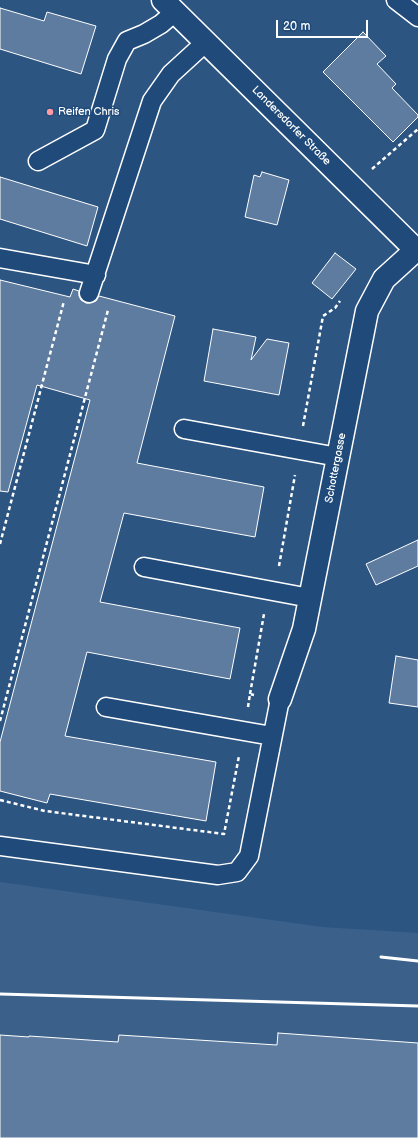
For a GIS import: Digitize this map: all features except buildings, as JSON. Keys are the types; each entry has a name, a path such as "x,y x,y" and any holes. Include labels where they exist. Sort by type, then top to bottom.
{"street":[{"name":"Landersdorfer Straße","path":"169,6 417,251"},
{"name":"Schottergasse","path":"280,699 304,629 367,311 384,279 417,251"}],"lane":[{"path":"396,0 418,17"},
{"path":"38,161 95,130 117,59 127,41 144,34 161,24 169,6"},
{"path":"89,294 152,101 171,74 206,42"},
{"path":"0,258 96,275"},
{"path":"184,429 338,457"},
{"path":"144,567 310,598"},
{"path":"0,846 218,875 237,872 249,856 280,699"},
{"path":"106,707 272,736"}],"path":[{"path":"352,186 418,129"},
{"path":"0,544 72,270"},
{"path":"0,800 45,811 224,834 250,694 299,450 323,316 335,308 344,296"},
{"path":"0,721 109,306"},
{"path":"250,694 280,699"}],"shaded area":[{"path":"0,882 322,927 418,933 418,1138 0,1138"}],"railway":[{"path":"381,957 418,961"},
{"path":"0,994 418,1006"}],"place":[{"name":"Reifen Chris","path":"50,112"}]}
